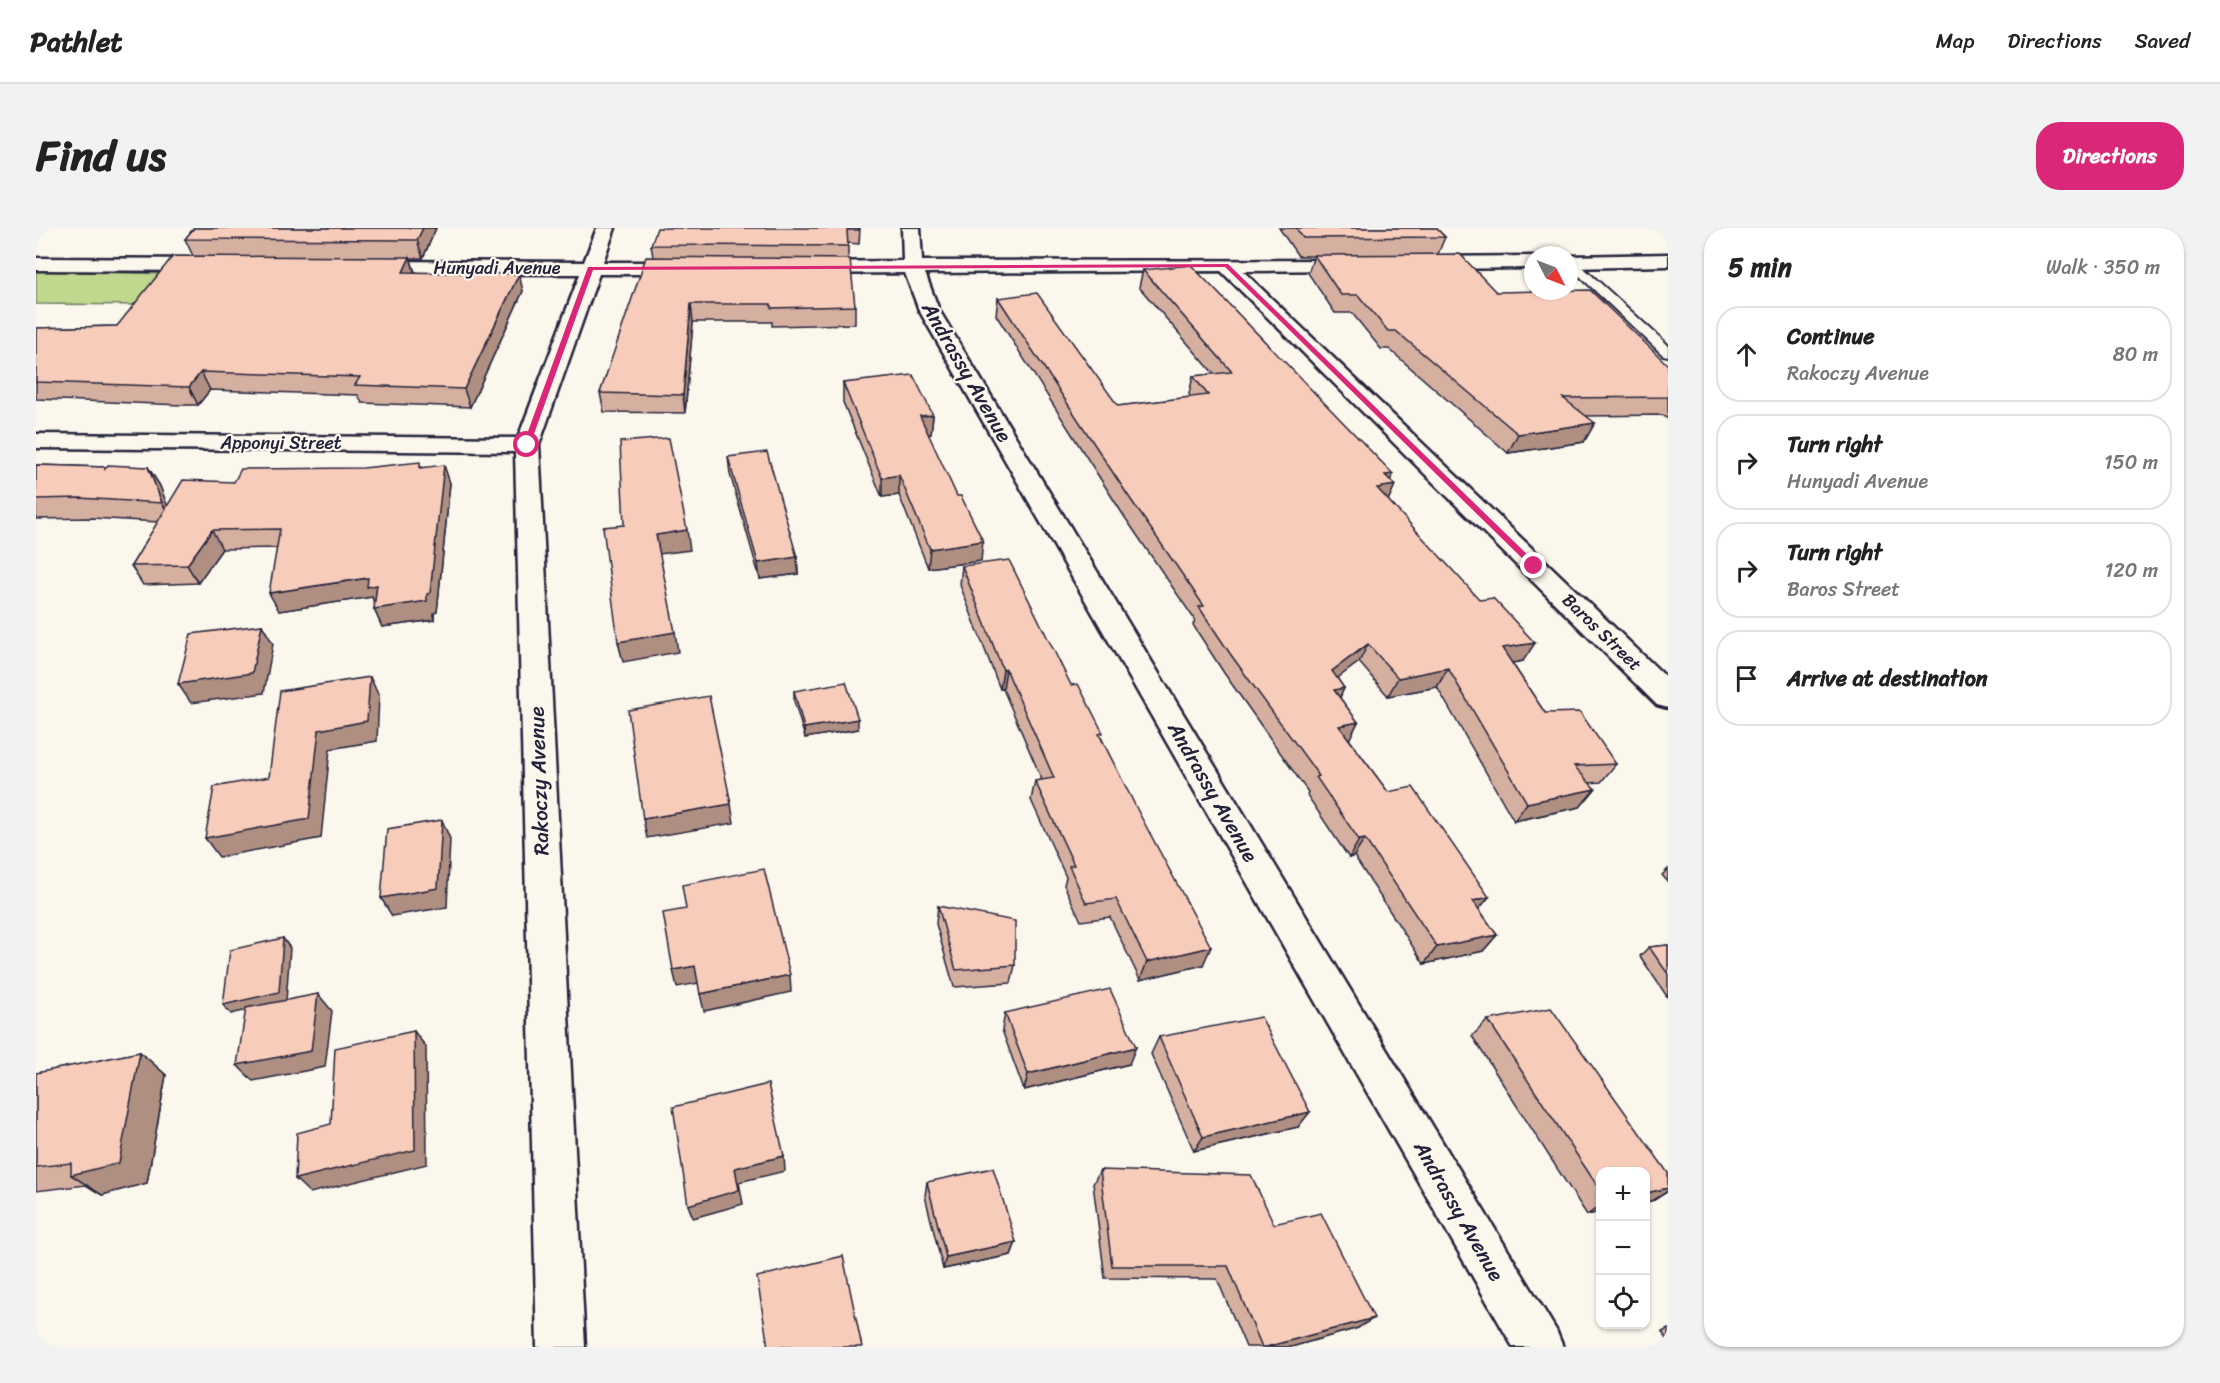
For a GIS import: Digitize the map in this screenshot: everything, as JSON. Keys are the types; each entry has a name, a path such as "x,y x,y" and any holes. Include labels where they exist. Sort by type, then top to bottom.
{"street":[{"name":"Rakoczy Avenue","path":"561,1347 527,445 606,228"},
{"name":"Andrassy Avenue","path":"911,228 913,268 929,310 1539,1347"},
{"path":"1578,262 1668,261"},
{"path":"1403,263 1524,262"},
{"path":"36,264 231,266"},
{"path":"782,268 1368,264"},
{"name":"Baros Street","path":"1226,265 1668,697"},
{"name":"Hunyadi Avenue","path":"351,266 710,268"},
{"name":"Apponyi Street","path":"36,441 527,445"}],"lane":[{"path":"1578,269 1668,352"}],"green space":[{"path":"36,271 175,274 147,305 36,304"}],"building":[{"path":"194,228 423,228 417,240 185,239"},
{"path":"657,228 859,228 859,230 847,230 848,246 651,245"},
{"path":"1296,228 1436,228 1445,237 1303,238"},
{"path":"1460,254 1496,292 1524,291 1524,300 1578,300 1578,290 1590,290 1668,365 1668,397 1563,398 1595,423 1518,434 1396,331 1388,331 1358,295 1341,295 1314,255"},
{"path":"173,256 410,257 403,272 519,274 464,389 355,385 360,377 201,372 189,387 36,382 36,328 117,326"},
{"path":"646,257 850,259 855,306 771,308 771,304 691,304 683,395 600,393"},
{"path":"1191,265 1393,474 1385,475 1395,485 1377,488 1480,600 1493,598 1535,643 1502,648 1545,713 1580,712 1616,764 1574,766 1595,789 1527,803 1448,668 1398,678 1368,644 1332,671 1344,688 1334,690 1358,722 1339,726 1388,792 1413,787 1489,897 1473,901 1497,935 1437,947 1365,839 1359,840 1316,777 1319,776 1231,655 1199,607 1204,606 998,298 1037,293 1118,406 1208,395 1193,376 1232,372 1143,270"},
{"path":"913,375 933,415 920,416 957,496 961,496 983,541 930,549 899,475 882,478 843,383"},
{"path":"669,438 687,530 656,535 675,632 618,642 603,527 624,525 620,442"},
{"path":"767,452 797,557 758,563 728,457"},
{"path":"420,462 420,468 444,465 430,593 427,594 427,601 374,609 377,585 367,587 368,578 269,593 280,529 212,530 187,565 131,566 183,480 234,482 241,469 363,468"},
{"path":"36,465 105,467 105,469 108,465 148,467 162,503 79,498 36,499"},
{"path":"1009,560 1071,685 1078,684 1103,733 1099,734 1211,947 1147,962 1116,899 1086,903 1069,866 1074,865 1035,781 1054,778 1006,669 1003,670 962,566"},
{"path":"262,625 252,673 178,684 191,634"},
{"path":"370,677 367,721 319,730 309,819 205,838 214,787 269,777 280,691"},
{"path":"846,682 858,719 804,728 794,691"},
{"path":"709,696 731,804 643,819 628,710"},
{"path":"442,820 438,888 381,898 387,829"},
{"path":"764,869 790,975 700,994 695,966 673,970 663,913 686,909 682,885"},
{"path":"938,906 1015,921 1015,965 956,970"},
{"path":"283,938 279,992 223,1005 230,950"},
{"path":"1668,945 1668,974 1649,947"},
{"path":"1110,989 1136,1047 1028,1074 1005,1013"},
{"path":"318,994 311,1051 237,1065 246,1008"},
{"path":"1551,1008 1668,1173 1668,1188 1650,1192 1650,1167 1596,1167 1596,1184 1488,1020"},
{"path":"1261,1017 1310,1112 1203,1137 1159,1037"},
{"path":"414,1031 415,1150 295,1179 297,1133 331,1124 335,1048"},
{"path":"140,1052 119,1163 71,1175 71,1163 36,1167 36,1073"},
{"path":"768,1084 784,1156 735,1168 739,1190 688,1205 673,1107"},
{"path":"993,1168 1016,1242 946,1257 927,1182"},
{"path":"1100,1170 1251,1175 1274,1224 1321,1213 1374,1318 1262,1347 1228,1266 1112,1266"},
{"path":"843,1256 862,1347 768,1347 757,1277"}],"route":[{"path":"527,445 590,268 1226,265 1534,566"}]}
